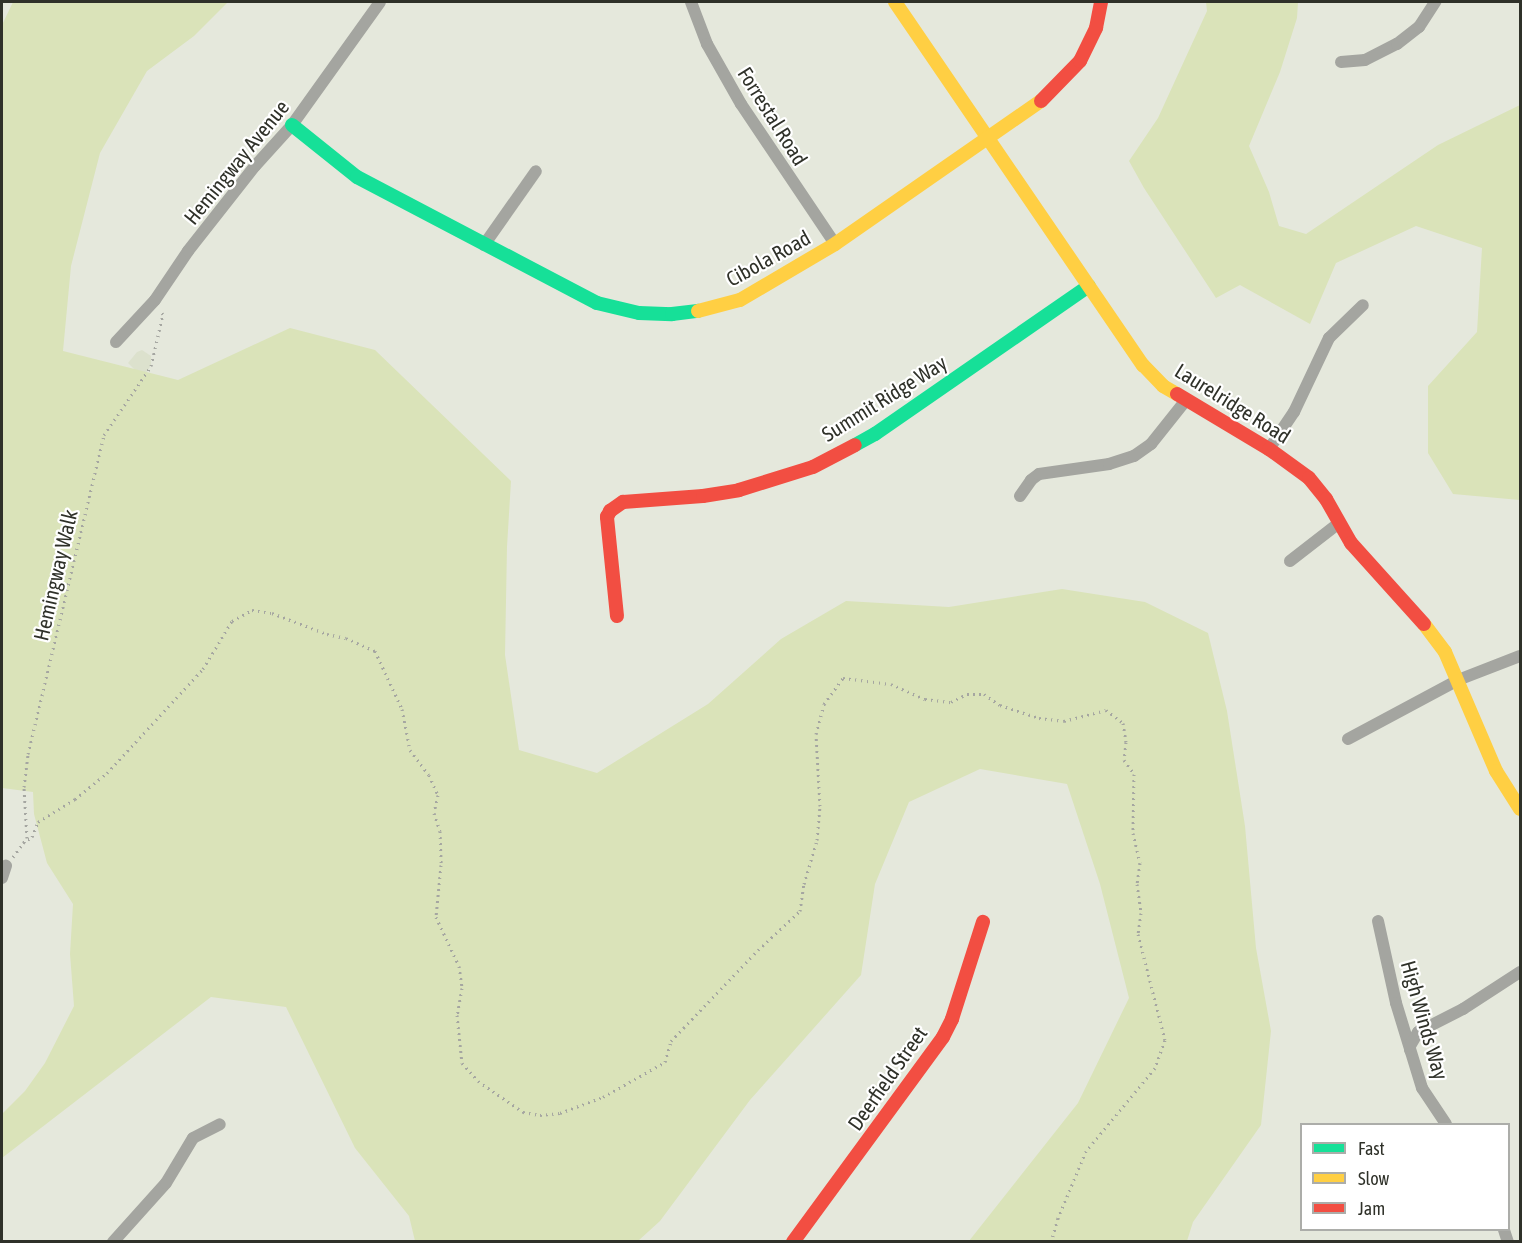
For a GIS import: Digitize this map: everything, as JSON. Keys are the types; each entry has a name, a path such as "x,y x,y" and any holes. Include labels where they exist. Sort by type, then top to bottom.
{"street":[{"name":"Hemingway Avenue","path":"116,342 151,304 188,251 255,166 292,125 380,2"},
{"name":"Forrestal Road","path":"691,2 707,44 741,104 835,244"},
{"name":"Laurelridge Road","path":"895,2 987,140 1143,365 1163,386 1269,449 1309,478 1326,499 1351,543 1416,613 1445,652 1496,771 1521,809"},
{"name":"Cibola Road","path":"292,125 357,177 597,303 639,313 672,314 704,310 741,300 835,244 1049,95 1080,62 1096,28 1101,2"},
{"path":"1341,62 1365,60 1398,44 1419,27 1435,2"},
{"path":"484,244 536,171"},
{"name":"Summit Ridge Way","path":"617,616 607,517 623,502 703,496 739,490 813,467 875,434 1089,286"},
{"path":"1269,449 1294,412 1329,338 1362,305"},
{"path":"1020,496 1031,480 1039,474 1109,464 1134,456 1151,444 1186,400"},
{"path":"1290,561 1339,523"},
{"path":"1348,739 1458,680 1521,656"},
{"name":"High Winds Way","path":"1378,921 1396,1004 1422,1088 1445,1123"},
{"name":"Deerfield Street","path":"794,1242 943,1037 952,1019 983,922"},
{"path":"1411,1053 1410,1046 1418,1032 1463,1009 1521,972"},
{"path":"113,1242 166,1183 193,1138 220,1124"}],"path":[{"name":"Hemingway Walk","path":"4,872 28,832 24,787 28,754 47,683 76,548 104,435 142,381 153,359 163,314 151,304"},
{"path":"23,843 32,837 38,822 75,799 107,773 203,669 232,621 242,615 252,610 272,614 327,634 346,638 375,651 402,710 410,750 429,775 438,795 434,813 440,831 441,865 436,917 459,966 462,988 457,1015 462,1063 478,1081 523,1112 540,1115 560,1113 603,1097 665,1062 671,1041 800,911 804,884 817,840 820,806 816,734 824,704 843,678 891,684 925,699 951,702 967,693 984,694 1000,705 1039,718 1064,721 1106,710 1123,723 1126,742 1124,760 1134,774 1133,833 1140,863 1137,884 1141,913 1138,934 1165,1040 1155,1068 1086,1151 1058,1218 1051,1242"}],"shaded area":[{"path":"142,350 151,356 151,365 143,378 128,363 137,352"}],"green space":[{"path":"13,2 228,2 194,36 147,71 100,153 71,266 63,351 178,380 290,328 375,350 511,481 505,655 519,750 597,773 708,704 781,639 846,601 949,607 1062,589 1145,602 1208,633 1227,711 1245,826 1256,948 1271,1031 1261,1125 1193,1222 1187,1241 969,1241 1078,1103 1129,998 1100,884 1067,784 980,769 909,802 875,884 861,975 750,1100 660,1221 638,1241 415,1241 409,1216 355,1148 286,1007 211,997 2,1158 2,1114 25,1091 45,1063 74,1006 70,954 73,904 47,863 34,814 33,792 2,788 2,25"},
{"path":"1206,2 1298,2 1297,18 1280,72 1249,146 1269,192 1279,226 1306,234 1438,145 1520,105 1520,500 1453,494 1428,453 1428,386 1477,332 1482,248 1416,226 1336,263 1310,324 1240,285 1216,298 1144,188 1129,161 1158,118 1207,11"}],"traffic: fast":[{"path":"292,125 357,177 597,303 639,313 672,314 698,311"},
{"path":"855,445 875,434 1089,286"}],"traffic: slow":[{"path":"895,2 1143,365 1163,386 1177,394"},
{"path":"698,311 740,300 835,244 1041,101"},
{"path":"1424,624 1445,652 1496,771 1520,809"}],"traffic: jam":[{"path":"1041,101 1080,61 1096,28 1101,2"},
{"path":"1177,394 1269,449 1309,478 1326,499 1351,543 1424,624"},
{"path":"617,616 607,517 610,511 623,502 703,496 739,490 813,467 855,445"},
{"path":"793,1242 943,1037 952,1019 983,922"}]}
